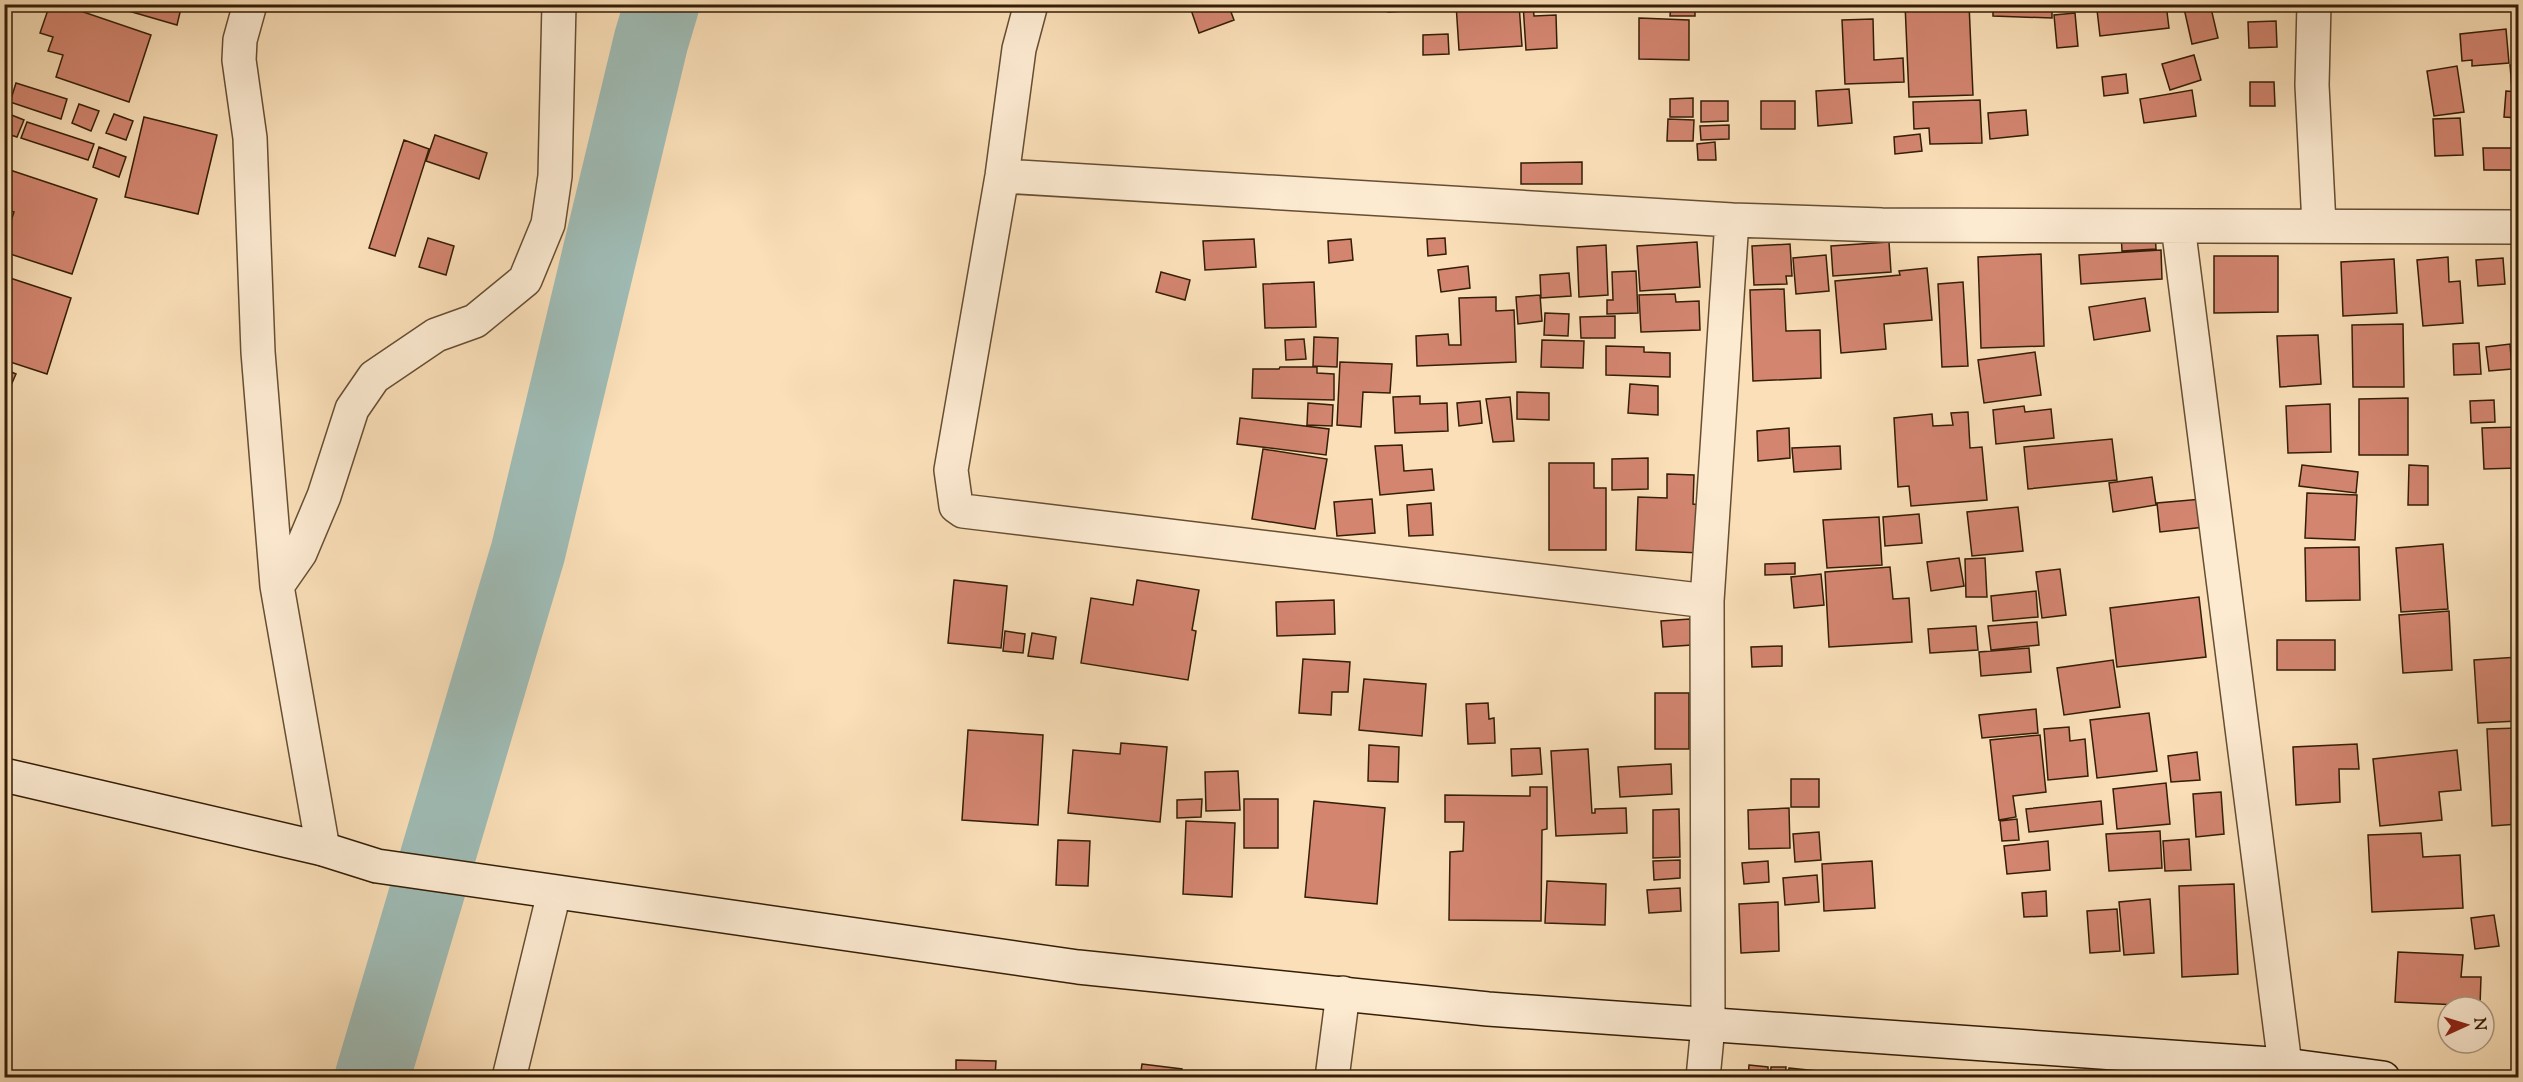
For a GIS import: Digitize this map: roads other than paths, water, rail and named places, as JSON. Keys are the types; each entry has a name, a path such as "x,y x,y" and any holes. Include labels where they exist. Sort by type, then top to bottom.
{"street":[{"path":"250,4 240,40 239,60 250,138 258,352 278,586 323,849"},
{"path":"278,586 300,552 324,496 352,409 374,377 436,335 475,321 525,280 548,224 555,176 559,4"},
{"path":"1031,4 1019,49 1002,176 951,470 956,506 963,511 1707,601"},
{"path":"2314,4 2312,85 2319,225"},
{"path":"1002,176 1732,220 1881,225 2518,227"},
{"path":"1703,1077 1708,1026 1707,601 1732,220"},
{"path":"2178,226 2285,1065"},
{"path":"4,775 323,849 377,866 1078,967 1488,1009 2285,1065 2383,1077"},
{"path":"509,1077 554,893"},
{"path":"1332,1077 1343,993"}],"waterway":[{"path":"372,1078 528,552 651,41 662,4"}]}
